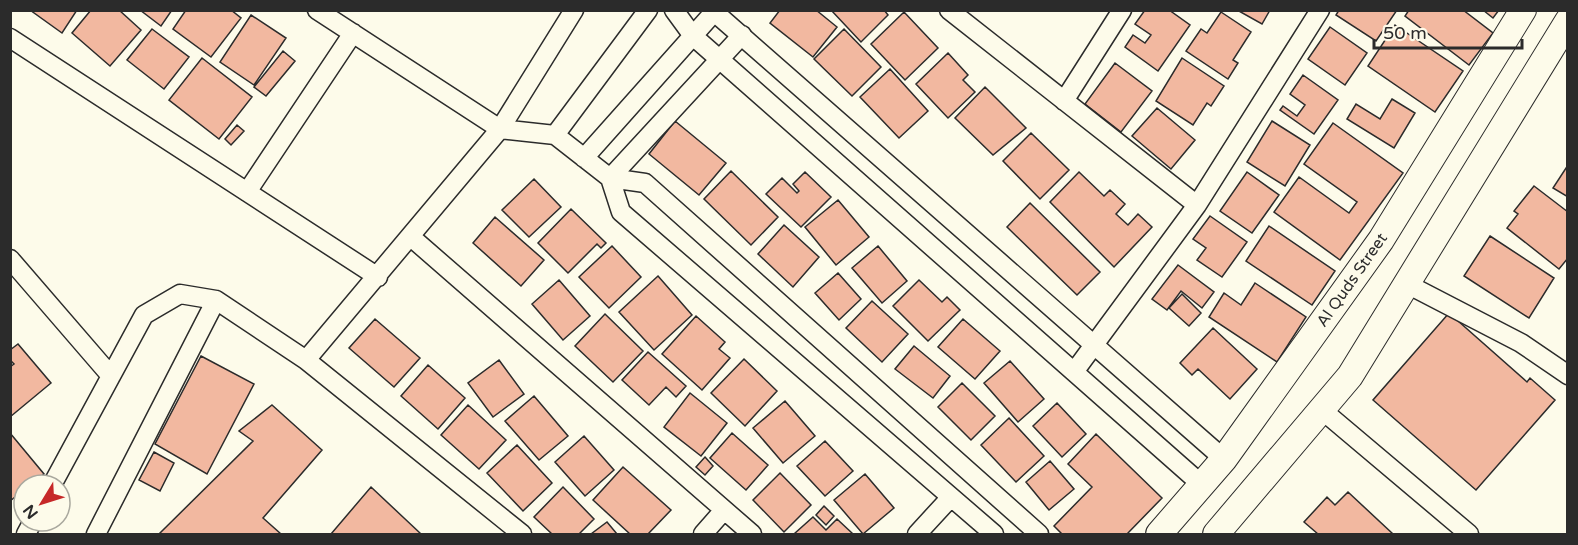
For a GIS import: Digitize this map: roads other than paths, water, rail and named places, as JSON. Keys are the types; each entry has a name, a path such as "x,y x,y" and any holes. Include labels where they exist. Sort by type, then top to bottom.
{"main road":[{"name":"Al Quds Street","path":"1159,534 1224,459 1381,240 1523,10"},
{"path":"1216,534 1350,376 1568,21"}],"street":[{"path":"316,10 500,129 555,135 610,178 645,183 1039,534"},
{"path":"306,360 500,129 574,10"},
{"path":"674,10 693,36 1201,484"},
{"path":"949,10 1197,206"},
{"path":"1064,101 1122,10"},
{"path":"1074,372 1197,206 1320,10"},
{"path":"584,158 714,11 1224,459"},
{"path":"555,135 639,13"},
{"path":"248,192 353,33"},
{"path":"610,178 742,35"},
{"path":"10,38 378,277"},
{"path":"610,178 621,212 994,534"},
{"path":"411,237 752,534"},
{"path":"10,258 111,376"},
{"path":"1407,284 1521,343 1568,375"},
{"path":"58,473 144,315 180,294 216,300 306,360 509,531"},
{"path":"96,534 216,300"},
{"path":"1322,410 1469,534"},
{"path":"917,534 951,497"},
{"path":"703,534 724,510"}]}
